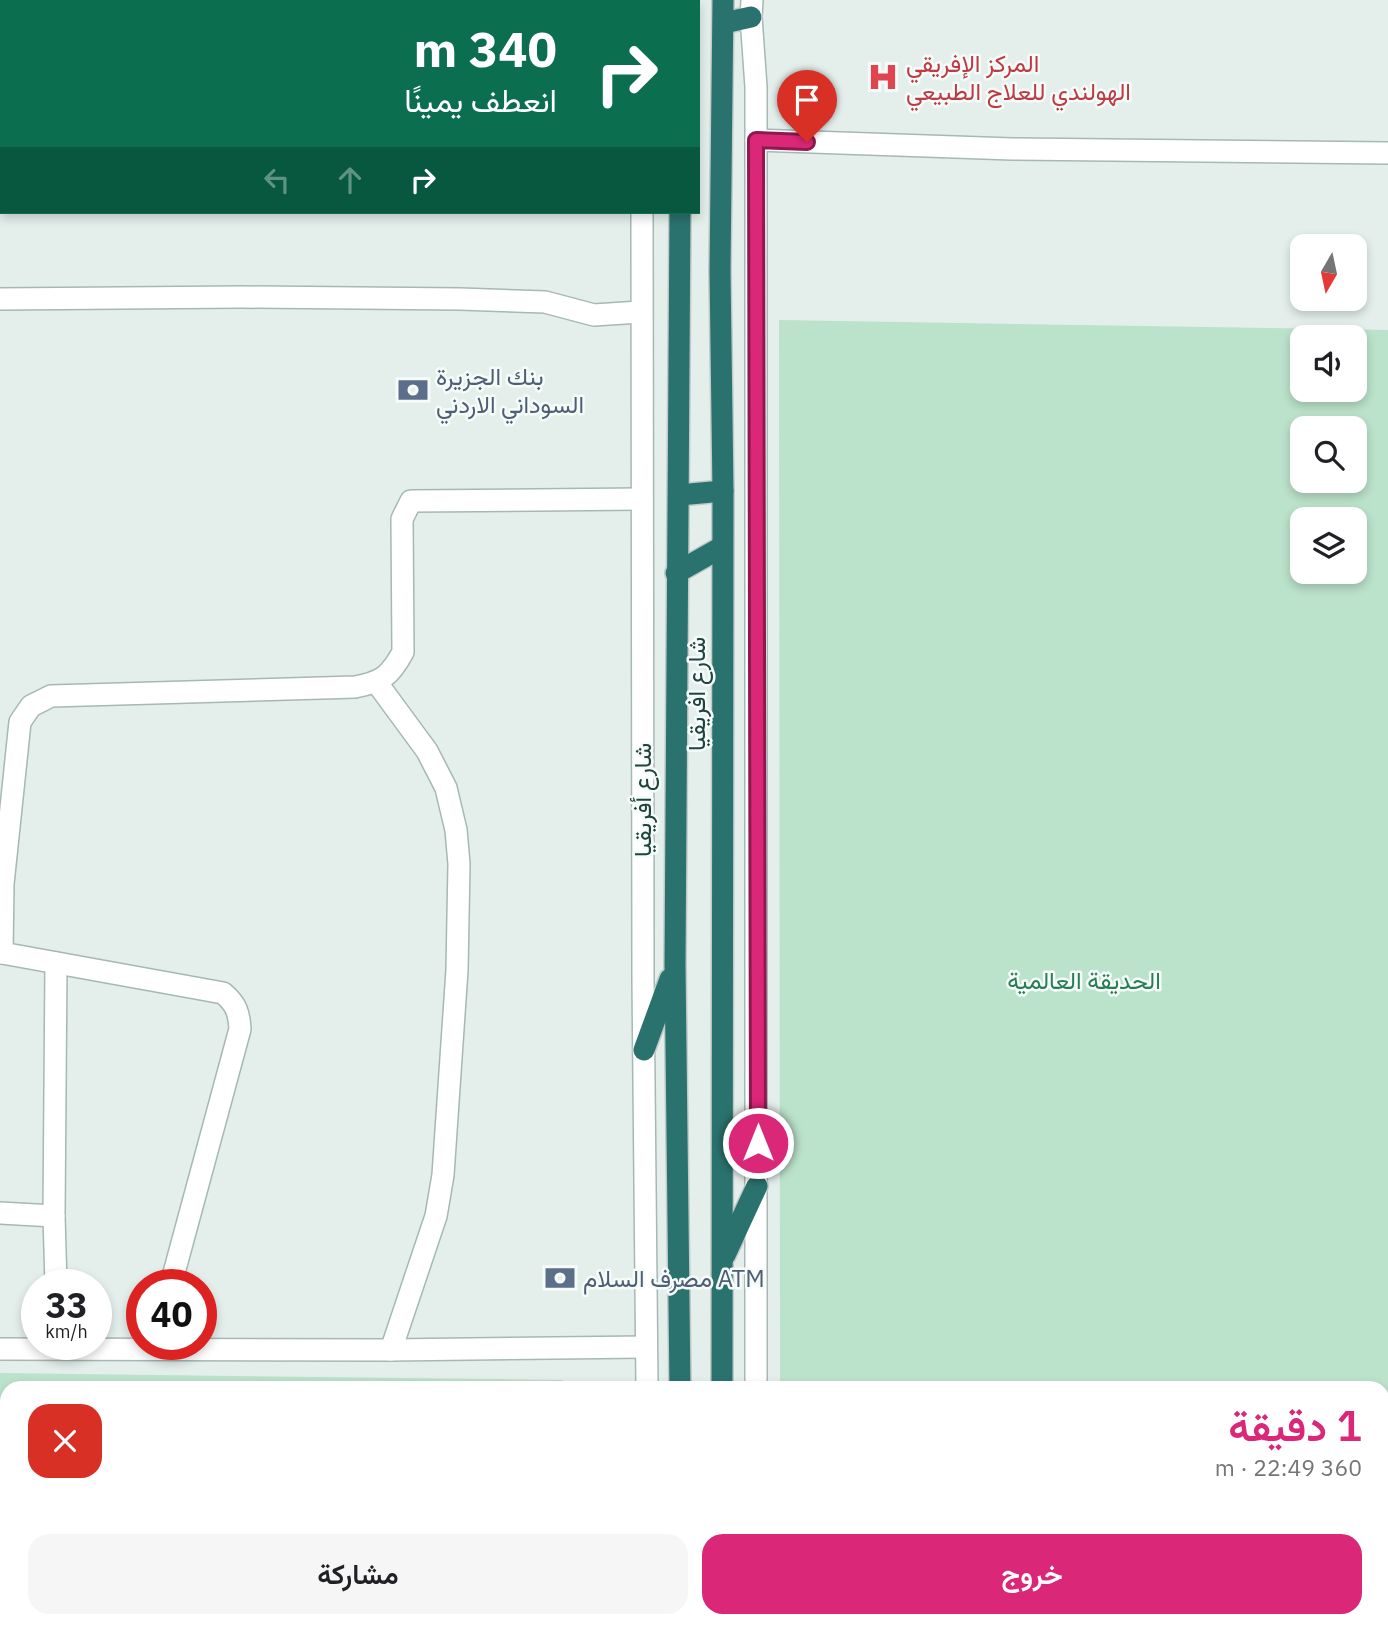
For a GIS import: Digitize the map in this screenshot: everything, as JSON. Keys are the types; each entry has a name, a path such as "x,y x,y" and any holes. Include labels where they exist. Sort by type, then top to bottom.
{"highway":[{"name":"شارع افريقيا","path":"722,1381 723,491 720,258 723,0"},
{"path":"724,23 752,8"},
{"name":"شارع افريقيا","path":"680,214 675,964 680,1381"},
{"path":"679,495 723,491"},
{"path":"676,573 722,547"},
{"path":"644,1050 675,964"},
{"path":"722,1260 757,1186"}],"street":[{"path":"752,8 756,87 756,1381"},
{"path":"756,140 1012,149 1388,153"},
{"name":"شارع أفريقيا","path":"642,214 640,312 647,1381"},
{"path":"0,299 460,299 545,302 594,315 640,312"},
{"path":"175,1269 240,1029 239,1014 233,1002 223,993 1,953 10,723 31,706 51,696 355,687 377,683 394,669 403,652 402,519 411,500 642,499"},
{"path":"377,683 426,751 446,788 456,830 459,864 457,970 443,1175 436,1216 391,1350"},
{"path":"56,962 56,1269"},
{"path":"0,1213 54,1216"},
{"path":"217,1348 391,1350 646,1347"},
{"path":"0,1349 21,1348"}],"green space":[{"name":"الحديقة العالمية","path":"779,320 1290,328 1290,402 1367,402 1367,330 1388,330 1388,1381 780,1381"},
{"path":"0,1373 563,1380 563,1381 0,1381"}],"place":[{"name":"المركز الإفريقي الهولندي للعلاج الطبيعي","path":"883,77"},
{"name":"بنك الجزيرة السوداني الاردني","path":"413,390"},
{"name":"مصرف السلام ATM","path":"560,1278"}],"route":[{"path":"758,1143 756,140 807,142"}]}
